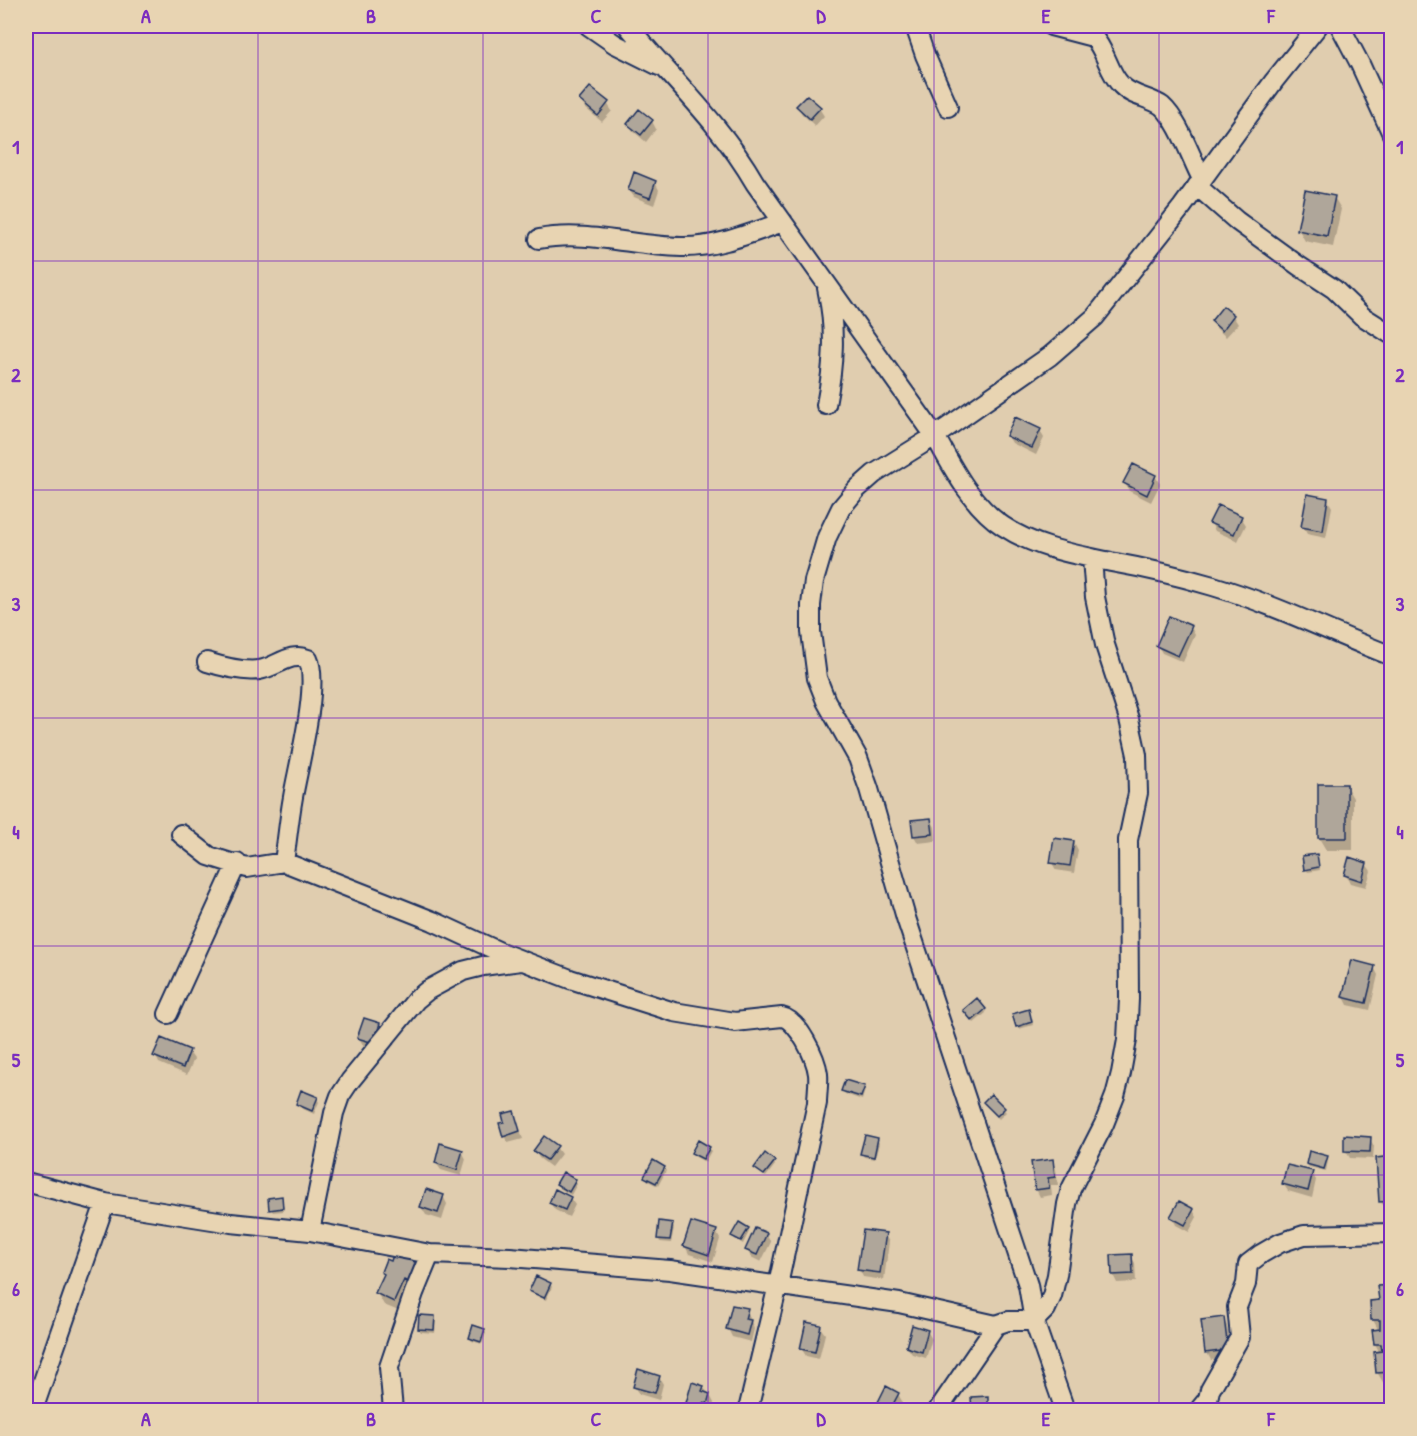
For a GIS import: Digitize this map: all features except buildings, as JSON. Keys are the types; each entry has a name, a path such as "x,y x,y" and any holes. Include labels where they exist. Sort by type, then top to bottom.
{"street":[{"path":"589,26 615,44 663,68"},
{"path":"628,26 730,142 783,222 935,436 956,475 1001,525 1024,538 1055,550 1214,586 1392,656"},
{"path":"915,26 948,107"},
{"path":"1051,26 1093,37 1119,84 1160,105 1167,112 1180,134 1199,183 1237,221 1299,267 1334,289 1362,316 1392,335"},
{"path":"1065,1410 1034,1321 1028,1285 906,918 869,789 858,758 826,701 817,678 813,654 811,605 814,581 826,537 841,508 857,489 874,474 935,436 1050,356 1095,317 1318,26"},
{"path":"1340,26 1392,134"},
{"path":"539,239 562,236 681,247 720,242 783,222"},
{"path":"825,280 833,315 832,376 826,405"},
{"path":"26,1182 105,1203 231,1223 310,1232 430,1254 510,1257 669,1270 899,1303 996,1325 1034,1321 1046,1309 1052,1296 1071,1189 1104,1124 1121,1073 1130,988 1128,840 1138,792 1137,755 1129,718 1105,645 1095,597 1092,558"},
{"path":"207,663 260,670 297,657 308,659 310,663 306,732 284,862"},
{"path":"181,834 209,856 247,868 284,862 434,921 570,979 674,1012 735,1022 782,1017 788,1018 797,1027 818,1074 817,1103 778,1285 748,1410"},
{"path":"168,1014 237,863"},
{"path":"310,1232 334,1113 345,1088 370,1054 416,1000 441,982 473,969 524,961"},
{"path":"33,1410 105,1203"},
{"path":"1199,1410 1208,1399 1210,1390 1240,1337 1237,1307 1246,1284 1248,1264 1280,1243 1304,1235 1392,1233"},
{"path":"393,1410 390,1381 391,1360 430,1254"},
{"path":"938,1410 996,1325"}]}
